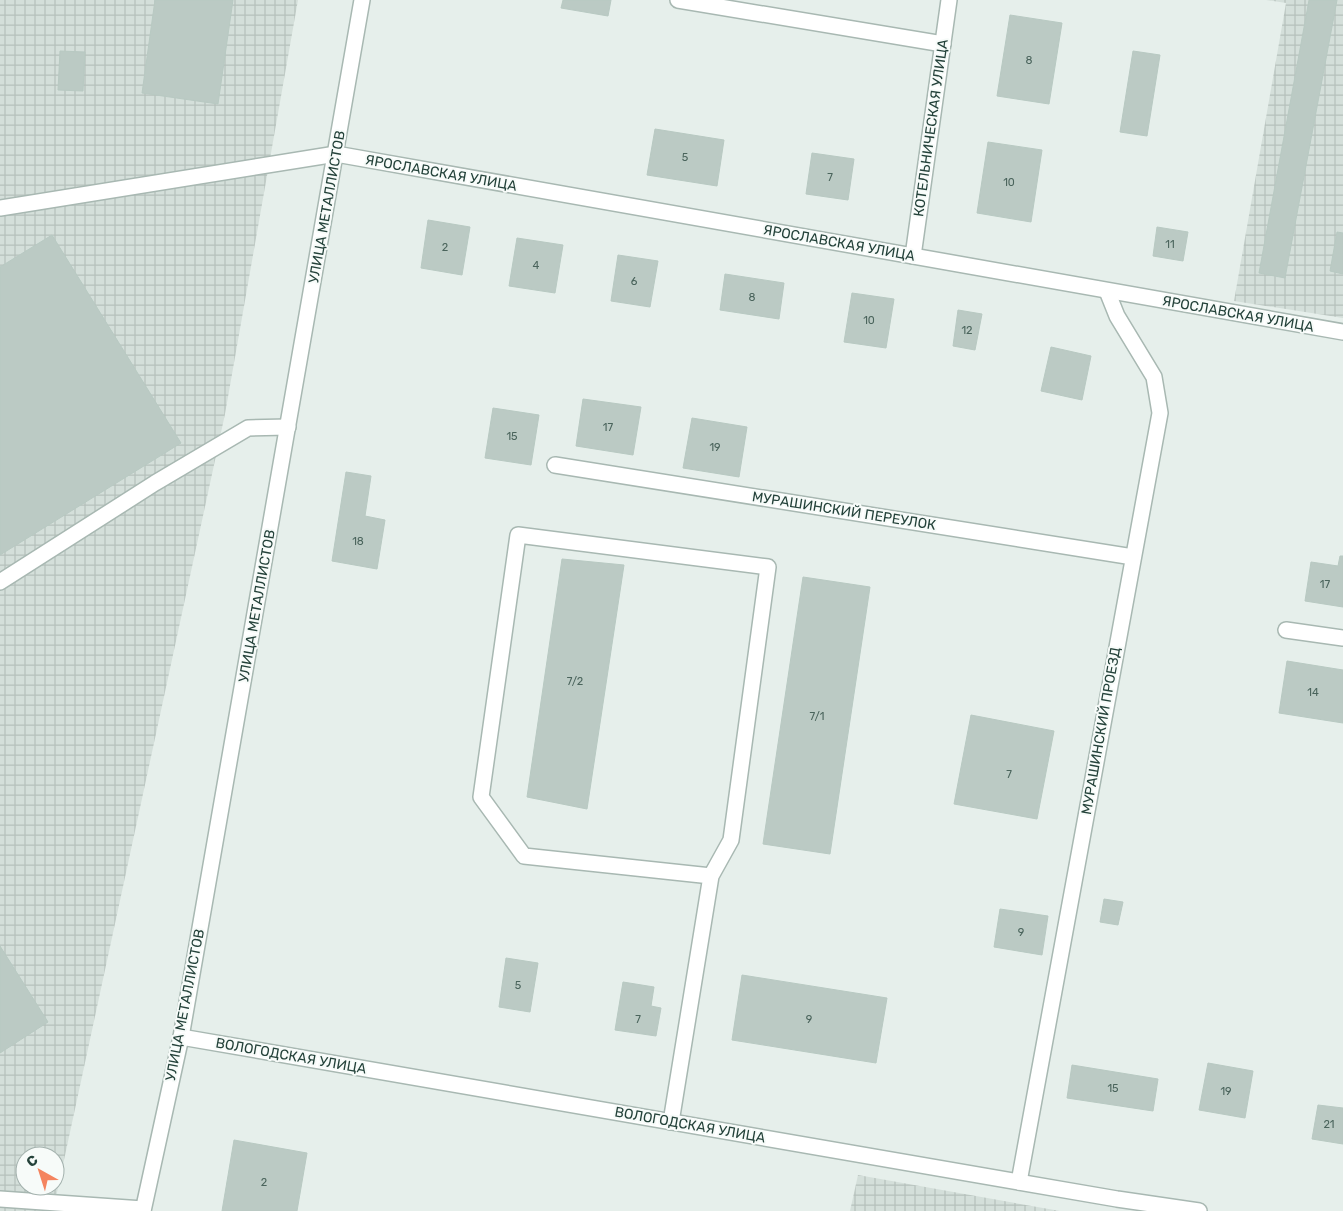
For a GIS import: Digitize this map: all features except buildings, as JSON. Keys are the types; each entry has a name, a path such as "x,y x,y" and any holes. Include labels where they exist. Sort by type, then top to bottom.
{"street":[{"name":"УЛИЦА МЕТАЛЛИСТОВ","path":"143,1210 181,1037 362,0"},
{"path":"678,0 943,44"},
{"name":"КОТЕЛЬНИЧЕСКАЯ УЛИЦА","path":"913,256 949,0"},
{"name":"ЯРОСЛАВСКАЯ УЛИЦА","path":"0,208 336,154 1343,332"},
{"name":"МУРАШИНСКИЙ ПРОЕЗД","path":"1019,1182 1160,413 1154,377 1117,316 1107,291"},
{"path":"0,582 155,483 248,428 288,427"},
{"name":"МУРАШИНСКИЙ ПЕРЕУЛОК","path":"555,465 1133,557"},
{"path":"671,1122 710,876 731,840 768,568 518,535 481,797 524,856 710,876"},
{"path":"1286,630 1343,638"},
{"name":"ВОЛОГОДСКАЯ УЛИЦА","path":"181,1037 1163,1208 1199,1211"},
{"path":"0,1199 143,1210"}],"shaded area":[{"path":"0,0 298,0 225,414 65,1155 65,1146 15,1146 15,1196 56,1196 53,1211 0,1211"},
{"path":"1266,0 1343,0 1343,318 1234,301 1286,3"},
{"path":"858,1175 1060,1211 850,1211"}]}
